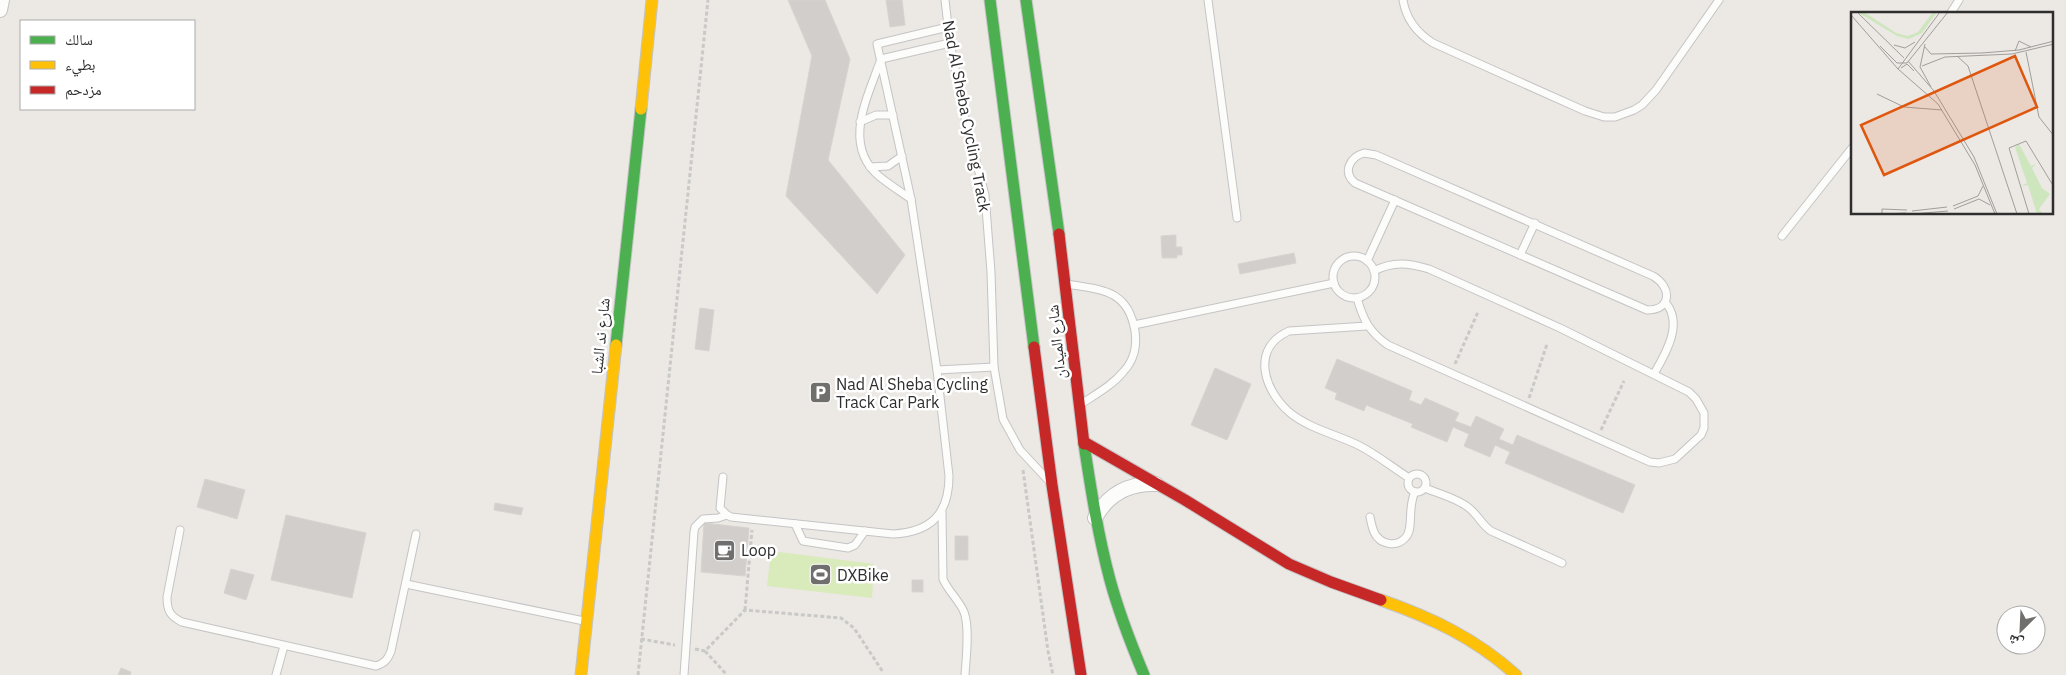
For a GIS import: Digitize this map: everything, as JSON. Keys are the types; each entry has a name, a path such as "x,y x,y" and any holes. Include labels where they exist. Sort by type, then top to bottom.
{"street":[{"path":"0,10 2,0"},
{"name":"شارع ند الشبا","path":"581,675 652,0"},
{"name":"شارع الميدان","path":"990,0 1052,485 1081,675"},
{"name":"شارع الميدان","path":"1026,0 1066,284 1079,405 1095,518 1105,565 1119,611 1144,675"},
{"path":"1084,442 1119,464 1201,509 1245,539 1303,570 1427,616 1450,627 1480,645 1516,675"},
{"path":"1095,518 1106,503 1120,491 1137,484 1156,484"}],"lane":[{"name":"Nad Al Sheba Cycling Track","path":"944,0 950,44 966,123 985,195 991,272 994,367 1003,419 1007,430 1020,450 1052,485"},
{"path":"1208,0 1237,218"},
{"path":"1403,0 1412,23 1425,38 1585,111 1604,117 1624,114 1634,110 1646,101 1656,90 1719,0"},
{"path":"1951,12 1959,0"},
{"path":"948,27 877,44 911,199 937,370 950,476 948,495 942,512 943,579 946,587 964,612 966,624 965,675"},
{"path":"881,59 950,44"},
{"path":"881,59 860,122 860,146 870,167 879,176 911,199"},
{"path":"860,122 876,115 893,115"},
{"path":"1782,236 1851,149"},
{"path":"1364,153 1376,155 1657,278 1665,285 1667,296 1665,302 1657,309 1647,310 1394,200 1352,180 1348,171 1354,158 1364,153"},
{"path":"870,167 888,166 902,156"},
{"path":"1367,261 1394,200"},
{"path":"1520,255 1535,223"},
{"path":"1358,256 1367,261 1374,271 1373,285 1369,291 1356,298 1342,295 1334,284 1334,269 1344,258 1358,256"},
{"path":"1356,298 1367,326 1378,338 1388,345 1642,458 1659,463 1675,459 1697,441 1704,428 1704,413 1689,392 1560,328 1429,269 1404,263 1388,265 1374,271"},
{"path":"1066,284 1097,289 1118,297 1132,315 1134,325 1135,346 1129,364 1117,379 1079,405"},
{"path":"1134,325 1334,284"},
{"path":"1654,374 1667,348 1674,324 1672,312 1665,302"},
{"path":"1367,326 1289,331 1280,335 1267,349 1264,358 1267,376 1274,394 1281,404 1298,418 1360,446 1409,478"},
{"path":"937,370 994,367"},
{"path":"1416,474 1422,475 1426,482 1425,488 1422,491 1415,492 1409,488 1409,478 1416,474"},
{"path":"722,477 719,503 722,512 726,516"},
{"path":"1425,488 1472,509 1485,527 1492,531 1562,563"},
{"path":"1370,517 1374,532 1381,540 1392,544 1402,541 1410,530 1410,509 1415,492"},
{"path":"684,675 695,527 703,519 726,516 893,534 908,533 922,529 942,512"},
{"path":"795,524 804,541 848,548 855,546 865,531"},
{"path":"180,530 167,598 167,608 172,617 182,622 368,666 383,664 389,658 392,651 416,534"},
{"path":"406,584 587,622"},
{"path":"276,675 284,646"}],"path":[{"path":"638,675 708,0"},
{"path":"1452,373 1471,324 1478,312"},
{"path":"1527,406 1547,344"},
{"path":"1598,438 1624,381"},
{"path":"1020,450 1053,675"},
{"path":"705,652 745,610 753,519"},
{"path":"745,610 841,618 854,628 883,672"},
{"path":"641,639 705,652 727,675"}],"green space":[{"name":"DXBike","path":"771,551 874,564 872,598 767,586"}],"building":[{"path":"788,0 825,0 850,59 828,160 905,255 877,294 786,196 812,56"},
{"path":"886,0 902,0 905,25 890,27"},
{"path":"1176,235 1176,247 1182,247 1182,255 1177,255 1177,258 1162,258 1161,236"},
{"path":"1294,253 1296,263 1240,274 1238,264"},
{"path":"700,308 714,310 709,351 695,349"},
{"path":"1337,359 1412,391 1409,400 1421,405 1425,398 1459,413 1455,421 1471,427 1476,416 1504,429 1499,439 1513,445 1517,435 1635,485 1623,513 1505,463 1510,452 1495,445 1490,457 1464,446 1469,434 1453,427 1447,442 1411,427 1413,424 1366,405 1364,411 1335,399 1337,393 1325,388"},
{"path":"1215,368 1251,384 1227,440 1191,425"},
{"path":"205,479 245,490 237,519 197,507"},
{"path":"495,503 523,508 521,515 494,510"},
{"path":"286,515 366,533 352,598 271,580"},
{"name":"Loop","path":"704,523 749,528 745,576 701,572"},
{"path":"955,536 968,536 968,560 955,560"},
{"path":"231,569 254,575 246,600 224,593"},
{"path":"912,580 923,580 923,592 912,592"},
{"path":"121,668 131,672 130,675 118,675"}],"traffic: fast":[{"path":"990,0 1034,347"},
{"path":"1026,0 1059,234"},
{"path":"616,345 641,109"},
{"path":"1084,444 1098,529 1110,580 1144,675"}],"traffic: slow":[{"path":"641,109 652,0"},
{"path":"581,675 616,345"},
{"path":"1381,600 1418,614 1452,630 1485,650 1516,675"}],"traffic: jam":[{"path":"1059,234 1084,444"},
{"path":"1034,347 1052,485 1081,675"},
{"path":"1084,442 1185,500 1289,564 1381,600"}],"place":[{"name":"Nad Al Sheba Cycling Track Car Park","path":"820,393"},
{"name":"Loop","path":"725,550"},
{"name":"DXBike","path":"821,575"}]}
